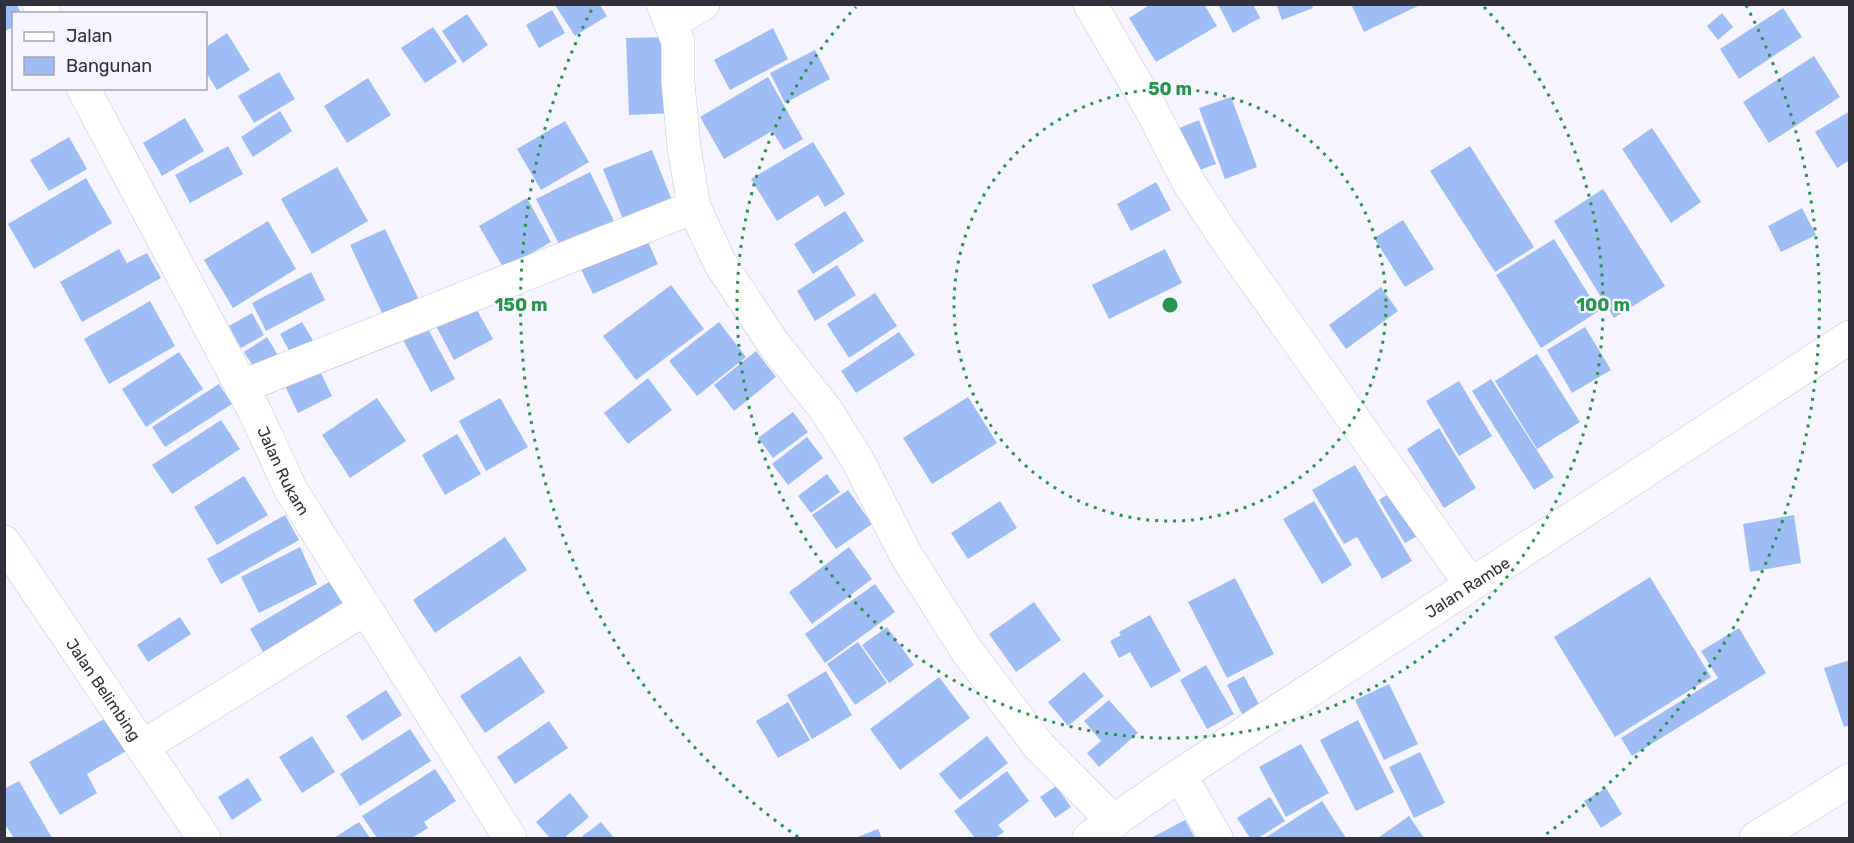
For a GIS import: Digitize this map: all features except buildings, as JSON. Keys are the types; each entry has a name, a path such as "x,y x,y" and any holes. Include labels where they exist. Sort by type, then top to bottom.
{"street":[{"path":"703,4 667,14 678,42 678,83 684,147 694,207 720,263 774,343 826,410 857,459 906,555 967,651 1101,830"},
{"path":"1090,4 1151,109 1189,183 1226,239 1471,585"},
{"name":"Jalan Rukam","path":"84,90 241,387 291,490 510,838"},
{"path":"241,387 694,207"},
{"name":"Jalan Rambe","path":"1101,830 1850,338"},
{"name":"Jalan Belimbing","path":"4,542 204,838"},
{"path":"142,747 366,608"},
{"path":"1180,776 1216,838"},
{"path":"1756,838 1850,780"}]}
